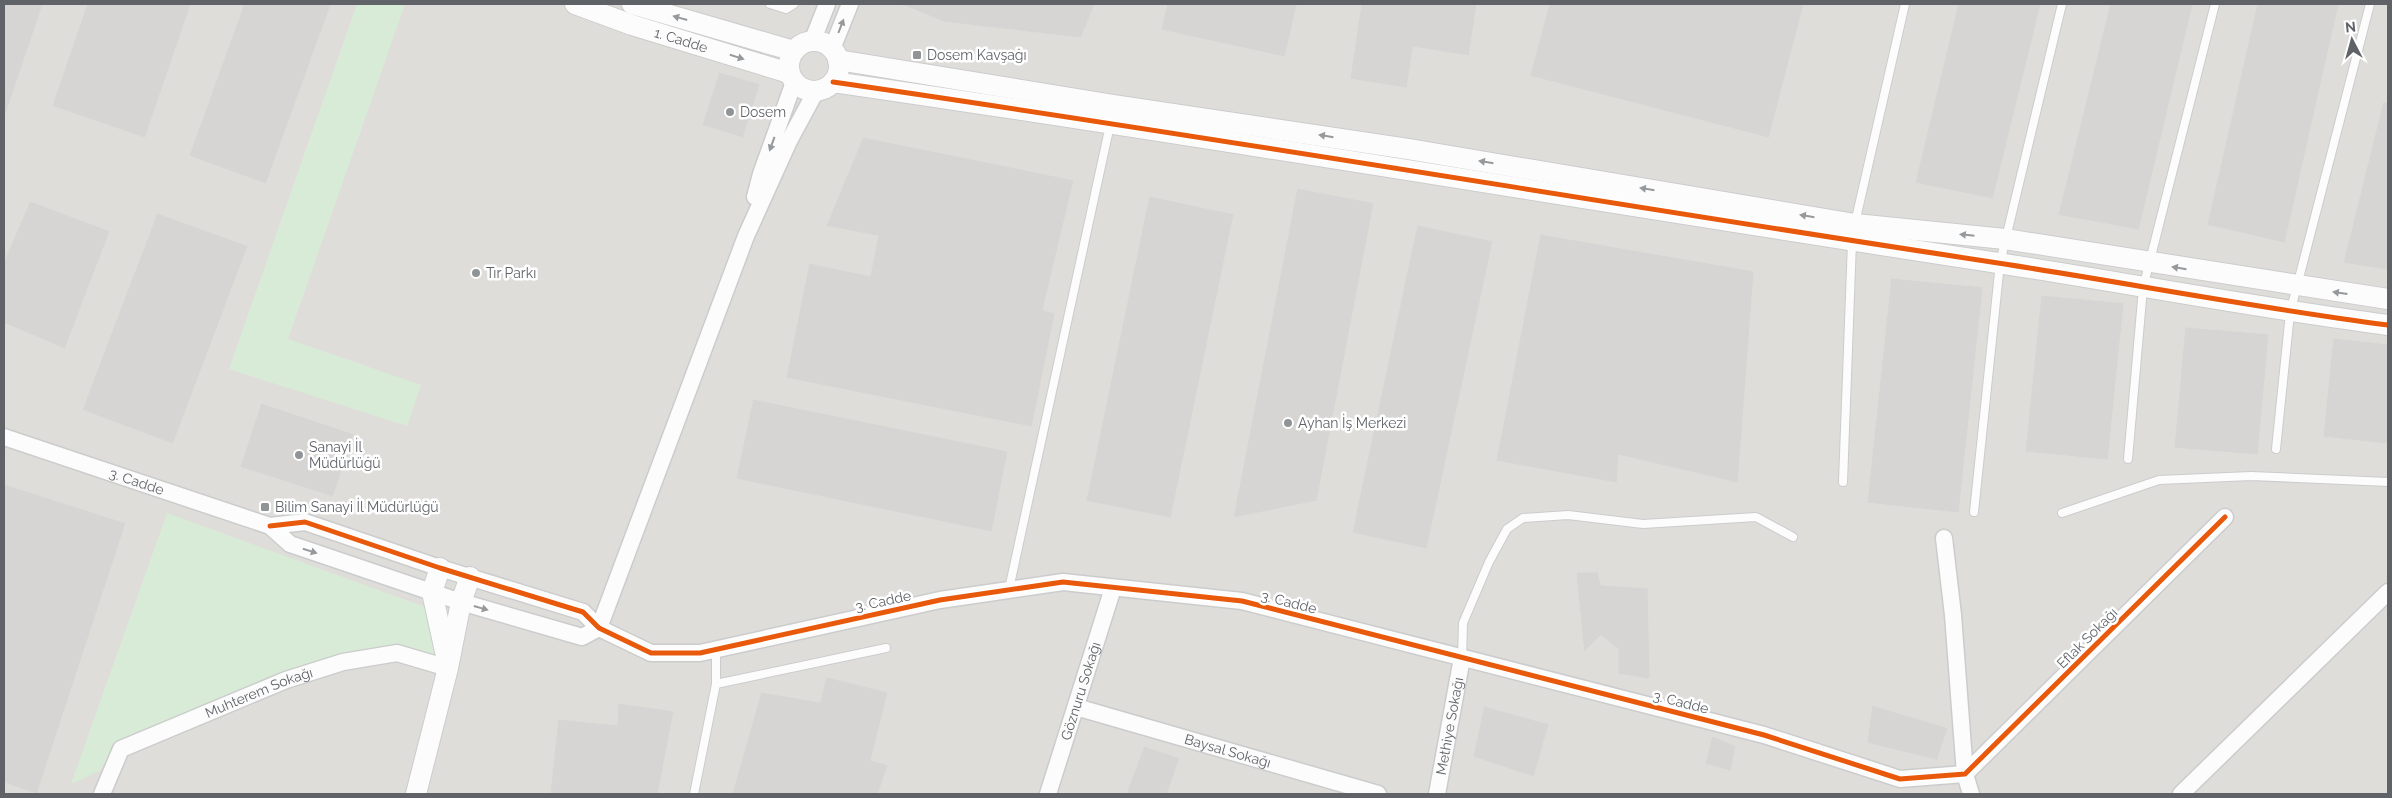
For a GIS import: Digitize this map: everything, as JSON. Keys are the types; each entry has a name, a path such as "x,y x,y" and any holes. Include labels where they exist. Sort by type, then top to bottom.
{"street":[{"name":"1. Cadde","path":"575,4 614,11 634,9 803,46"},
{"path":"746,236 761,174 792,77 789,65 803,46 827,4"},
{"path":"270,526 290,544 461,602 582,637 599,628 746,236 789,141 839,68 835,54 850,4"},
{"name":"1. Cadde","path":"634,9 792,77"},
{"path":"803,46 819,42 835,54 1112,114 1853,233 2000,263 2290,313 2388,325"},
{"path":"792,77 808,91 825,87 1112,114"},
{"path":"1853,233 2005,240 2296,287 2388,299"},
{"name":"3. Cadde","path":"4,437 270,526 304,522 440,568 583,612 599,628 651,653 700,653 940,600 1063,582 1242,602 1764,735 1900,779 1965,774"},
{"name":"Eflak Sokağı","path":"1965,774 2225,518"},
{"path":"1944,538 1953,615 1965,774 1971,794"},
{"path":"440,568 432,592 448,668"},
{"path":"416,794 448,668 461,602 470,577"},
{"name":"Göznuru Sokağı","path":"1048,794 1113,588"},
{"path":"2181,794 2388,592"},
{"name":"Muhterem Sokağı","path":"102,794 121,749 286,680 343,662 396,653 448,668"},
{"name":"Methiye Sokağı","path":"1437,794 1462,658"},
{"name":"Baysal Sokağı","path":"1076,707 1143,724 1378,794"}],"lane":[{"path":"770,4 786,9 794,4"},
{"path":"1844,482 1853,233 1905,4"},
{"path":"1974,512 2000,263 2062,4"},
{"path":"2128,459 2142,288 2150,263 2215,4"},
{"path":"2276,449 2290,313 2370,4"},
{"path":"1009,589 1112,114"},
{"path":"2062,513 2159,480 2250,476 2388,482"},
{"path":"1462,658 1464,623 1489,562 1507,530 1523,518 1568,516 1643,524 1756,517 1793,537"},
{"path":"716,684 886,648"},
{"path":"694,794 716,684 716,650"}],"shaded area":[{"path":"4,4 2388,4 2388,794 4,794"}],"green space":[{"path":"357,4 405,4 288,339 421,385 407,426 229,369"},
{"path":"167,513 425,607 439,657 394,647 289,672 116,743 101,770 71,784"}],"building":[{"path":"4,4 43,4 6,113 4,113"},
{"path":"87,4 191,4 145,138 52,106"},
{"path":"244,4 331,4 266,184 189,156"},
{"path":"901,4 1095,4 1081,38 944,22"},
{"path":"1167,4 1297,4 1285,57 1161,30"},
{"path":"1361,4 1477,4 1469,56 1413,47 1407,88 1350,79"},
{"path":"1549,4 1804,4 1769,138 1530,76"},
{"path":"1958,4 2041,4 1993,199 1915,183"},
{"path":"2110,4 2193,4 2139,230 2058,215"},
{"path":"2257,4 2339,4 2285,243 2207,225"},
{"path":"719,72 760,84 743,138 702,125"},
{"path":"2383,102 2388,102 2388,270 2343,263"},
{"path":"863,137 1074,180 1043,310 1055,313 1032,427 786,378 809,263 870,276 878,236 826,226"},
{"path":"1297,188 1374,203 1317,501 1233,518"},
{"path":"1149,196 1234,214 1171,518 1086,501"},
{"path":"30,201 110,231 65,349 4,323 4,261"},
{"path":"157,213 248,246 173,444 82,410"},
{"path":"1417,225 1493,241 1427,549 1352,533"},
{"path":"1540,234 1754,271 1738,483 1619,455 1617,483 1496,461"},
{"path":"1891,278 1983,287 1959,513 1867,503"},
{"path":"2041,295 2124,303 2108,460 2025,452"},
{"path":"2185,327 2269,334 2258,455 2174,448"},
{"path":"2333,338 2388,344 2388,444 2323,437"},
{"path":"753,399 1008,451 992,532 736,479"},
{"path":"261,403 354,434 333,497 240,467"},
{"path":"4,484 126,523 37,794 4,783"},
{"path":"1576,572 1598,572 1601,585 1648,588 1650,679 1618,674 1618,649 1601,635 1584,652"},
{"path":"826,677 888,692 871,760 888,765 878,794 732,794 761,692 820,702"},
{"path":"618,703 674,711 658,794 550,794 558,719 617,725"},
{"path":"1872,705 1948,728 1937,760 1867,743"},
{"path":"1484,706 1549,724 1534,777 1473,757"},
{"path":"1712,736 1736,746 1731,771 1705,764"},
{"path":"1144,746 1180,758 1167,794 1126,794"}],"cycle path":[{"path":"833,82 1270,148 2388,325"},
{"path":"270,526 305,522 440,568 583,612 599,628 651,653 700,653 940,600 1063,582 1242,601 1764,735 1900,779 1965,774 2225,517"}],"place":[{"name":"Dosem Kavşağı","path":"917,55"},
{"name":"Dosem","path":"730,112"},
{"name":"Tır Parkı","path":"476,273"},
{"name":"Ayhan İş Merkezi","path":"1288,423"},
{"name":"Sanayi İl Müdürlüğü","path":"299,455"},
{"name":"Bilim Sanayi İl Müdürlüğü","path":"265,507"}]}
